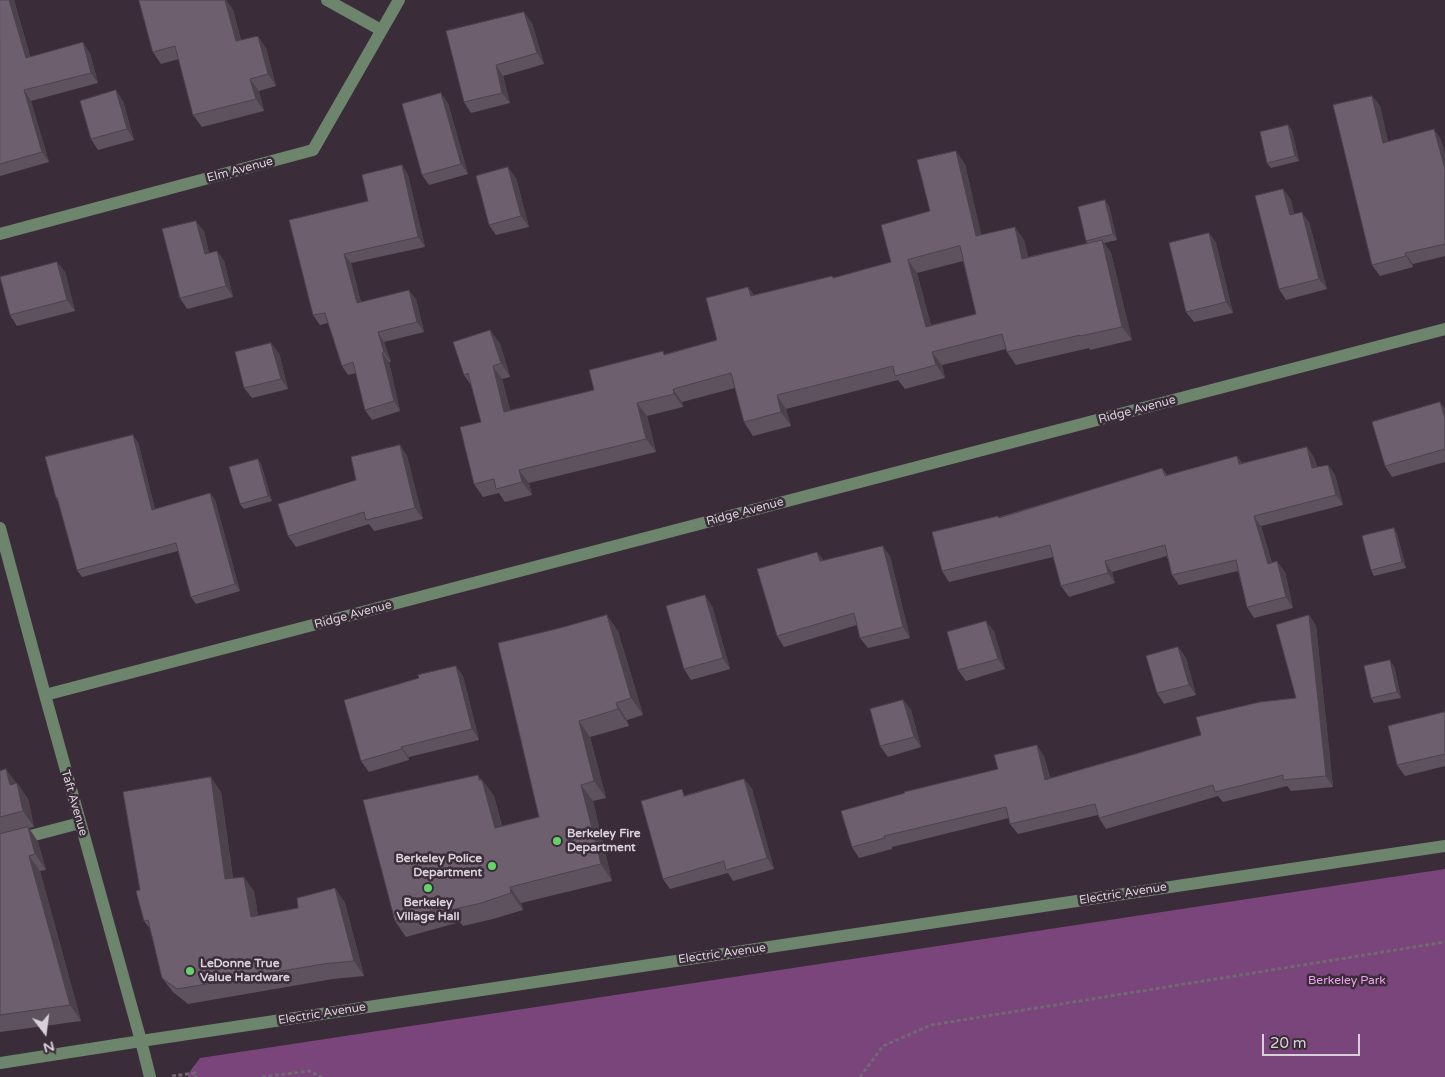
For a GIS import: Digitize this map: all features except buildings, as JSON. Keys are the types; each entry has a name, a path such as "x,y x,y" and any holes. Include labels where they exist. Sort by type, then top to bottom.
{"street":[{"path":"327,0 381,30"},
{"name":"Elm Avenue","path":"0,234 313,150 399,0"},
{"name":"Ridge Avenue","path":"44,695 1445,329"},
{"name":"Taft Avenue","path":"0,528 44,695 150,1077"},
{"path":"0,844 80,823"},
{"name":"Electric Avenue","path":"0,1063 1445,846"}],"path":[{"path":"860,1077 883,1046 930,1025 1445,942"},
{"path":"262,1077 309,1071 322,1077"},
{"path":"170,1076 195,1073 196,1077"}],"green space":[{"name":"Berkeley Park","path":"1445,869 1445,1077 188,1077 188,1074 200,1058"}],"place":[{"name":"Berkeley Fire Department","path":"557,841"},
{"name":"Berkeley Police Department","path":"492,866"},
{"name":"Berkeley Village Hall","path":"428,888"},
{"name":"LeDonne True Value Hardware","path":"190,971"}]}
